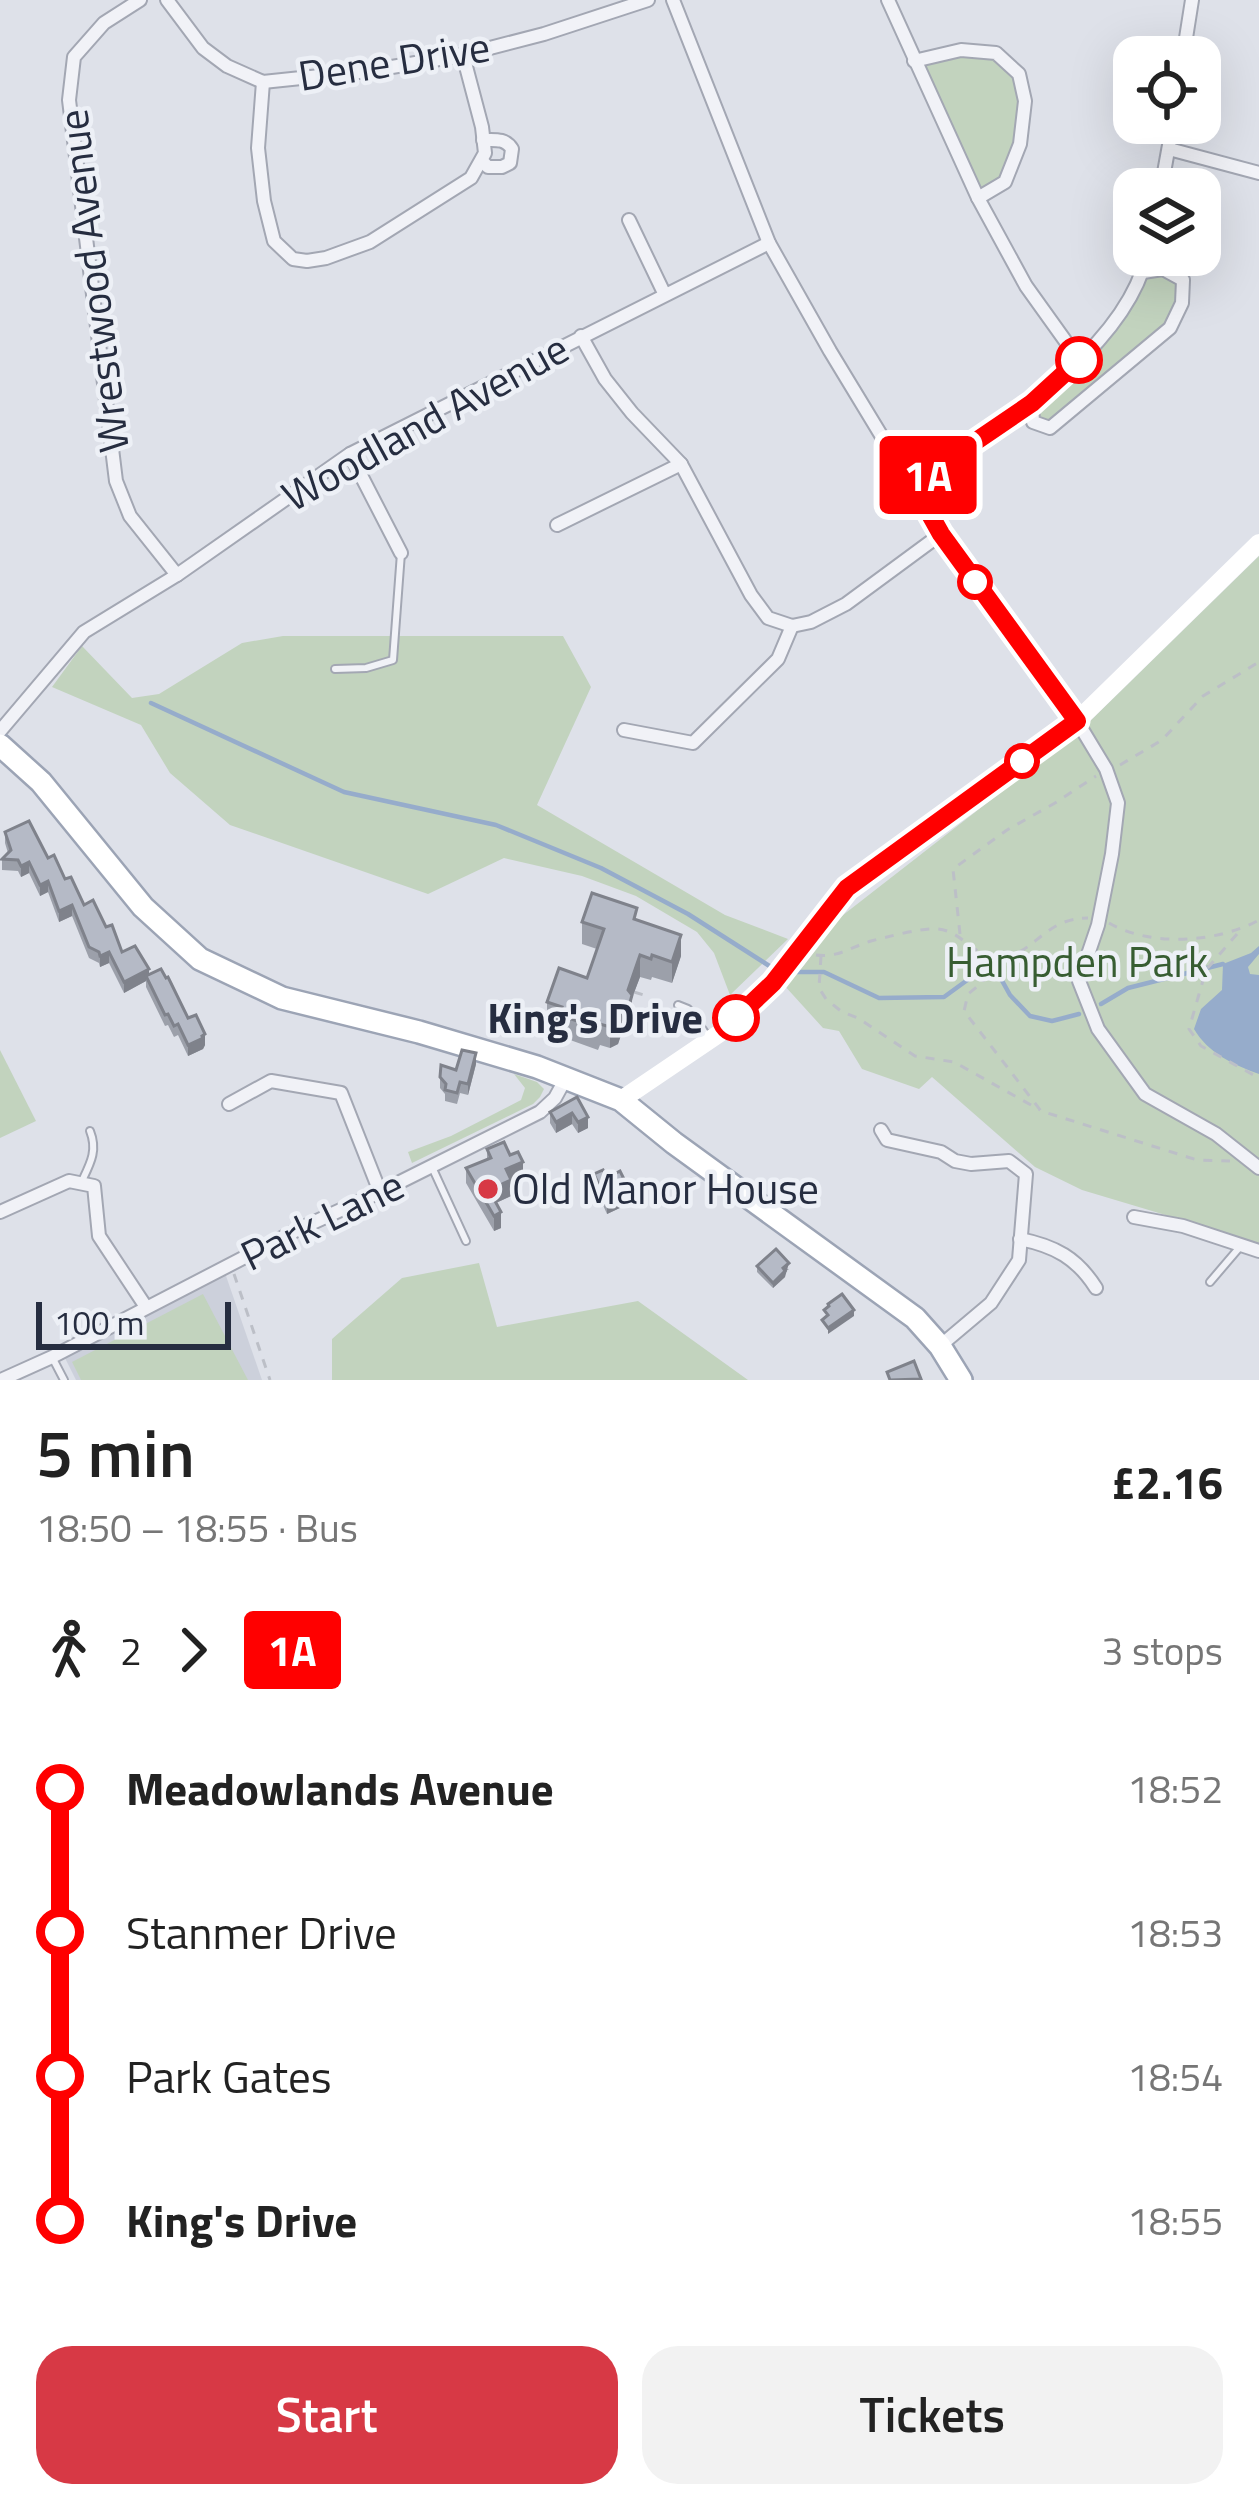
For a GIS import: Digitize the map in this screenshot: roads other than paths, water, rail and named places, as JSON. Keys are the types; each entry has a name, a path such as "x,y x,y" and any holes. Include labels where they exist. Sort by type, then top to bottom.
{"main road":[{"path":"0,745 40,782 143,907 200,959 282,998 419,1032 621,1100 915,1318 962,1380"}],"street":[{"name":"Wrestwood Avenue","path":"140,0 104,23 74,57 69,100 116,481 130,516 177,575"},
{"name":"Dene Drive","path":"167,0 202,48 263,82 463,55 648,0"},
{"path":"673,0 769,242 830,351 941,534 1077,721 1106,770 1118,803 1112,854 1079,981 1098,1029 1145,1094 1216,1134 1256,1165"},
{"path":"888,0 978,198 1026,286 1079,360"},
{"path":"1187,36 1192,0"},
{"path":"914,61 962,50 996,52 1019,74 1025,101 1020,144 1005,182 978,198"},
{"path":"263,82 258,148 264,201 274,241 293,259 307,261 370,242 471,178 485,153 463,55"},
{"path":"482,161 502,167 510,163 512,149 508,142 484,140"},
{"path":"1165,168 1170,144"},
{"path":"1169,149 1259,173"},
{"path":"628,220 664,293"},
{"name":"Woodland Avenue","path":"0,731 6,714 84,632 177,575 350,454 769,242"},
{"path":"913,484 1032,403 1117,320 1141,276"},
{"path":"1032,403 1034,422 1050,428 1170,328 1182,303 1183,280 1176,276"},
{"path":"581,335 605,379 681,464 751,596 768,618 792,626 812,622 846,604 941,534"},
{"path":"350,454 401,553"},
{"path":"557,525 681,464"},
{"path":"621,1100 710,1040 773,983 847,888 1077,721 1259,543"},
{"path":"624,730 693,743 778,659 792,626"},
{"name":"Park Lane","path":"1,1380 540,1112 566,1078"},
{"path":"229,1104 271,1081 341,1093 380,1192"},
{"path":"881,1130 887,1140 940,1152 955,1161 1009,1162 1026,1174 1018,1260 991,1303 940,1346"},
{"path":"0,1212 70,1180 94,1186 99,1236 146,1307"},
{"path":"1134,1217 1183,1226 1259,1251"},
{"path":"1020,1239 1050,1245 1084,1268 1096,1288"}],"lane":[{"path":"335,669 366,668 393,660 401,553"},
{"path":"678,1005 688,1009 710,1040"},
{"path":"81,1183 94,1156 90,1131"},
{"path":"432,1167 466,1241"},
{"path":"1210,1282 1240,1245"},
{"path":"52,1357 64,1380"}],"water":[{"path":"1259,946 1259,954 1248,967 1250,974 1259,975 1259,1074 1222,1057 1194,1029 1201,1009 1222,990 1223,964"}],"waterway":[{"path":"151,703 344,792 496,825 601,868 688,914 771,967"},
{"path":"1101,1004 1128,988 1223,964"},
{"path":"793,972 824,972 879,998 944,997 977,973 992,973 1030,1016 1052,1021 1079,1014"}],"place":[{"name":"King's Drive","path":"736,1018"},
{"name":"Old Manor House","path":"488,1189"}],"park label":[{"name":"Hampden Park","path":"1077,962"}]}
